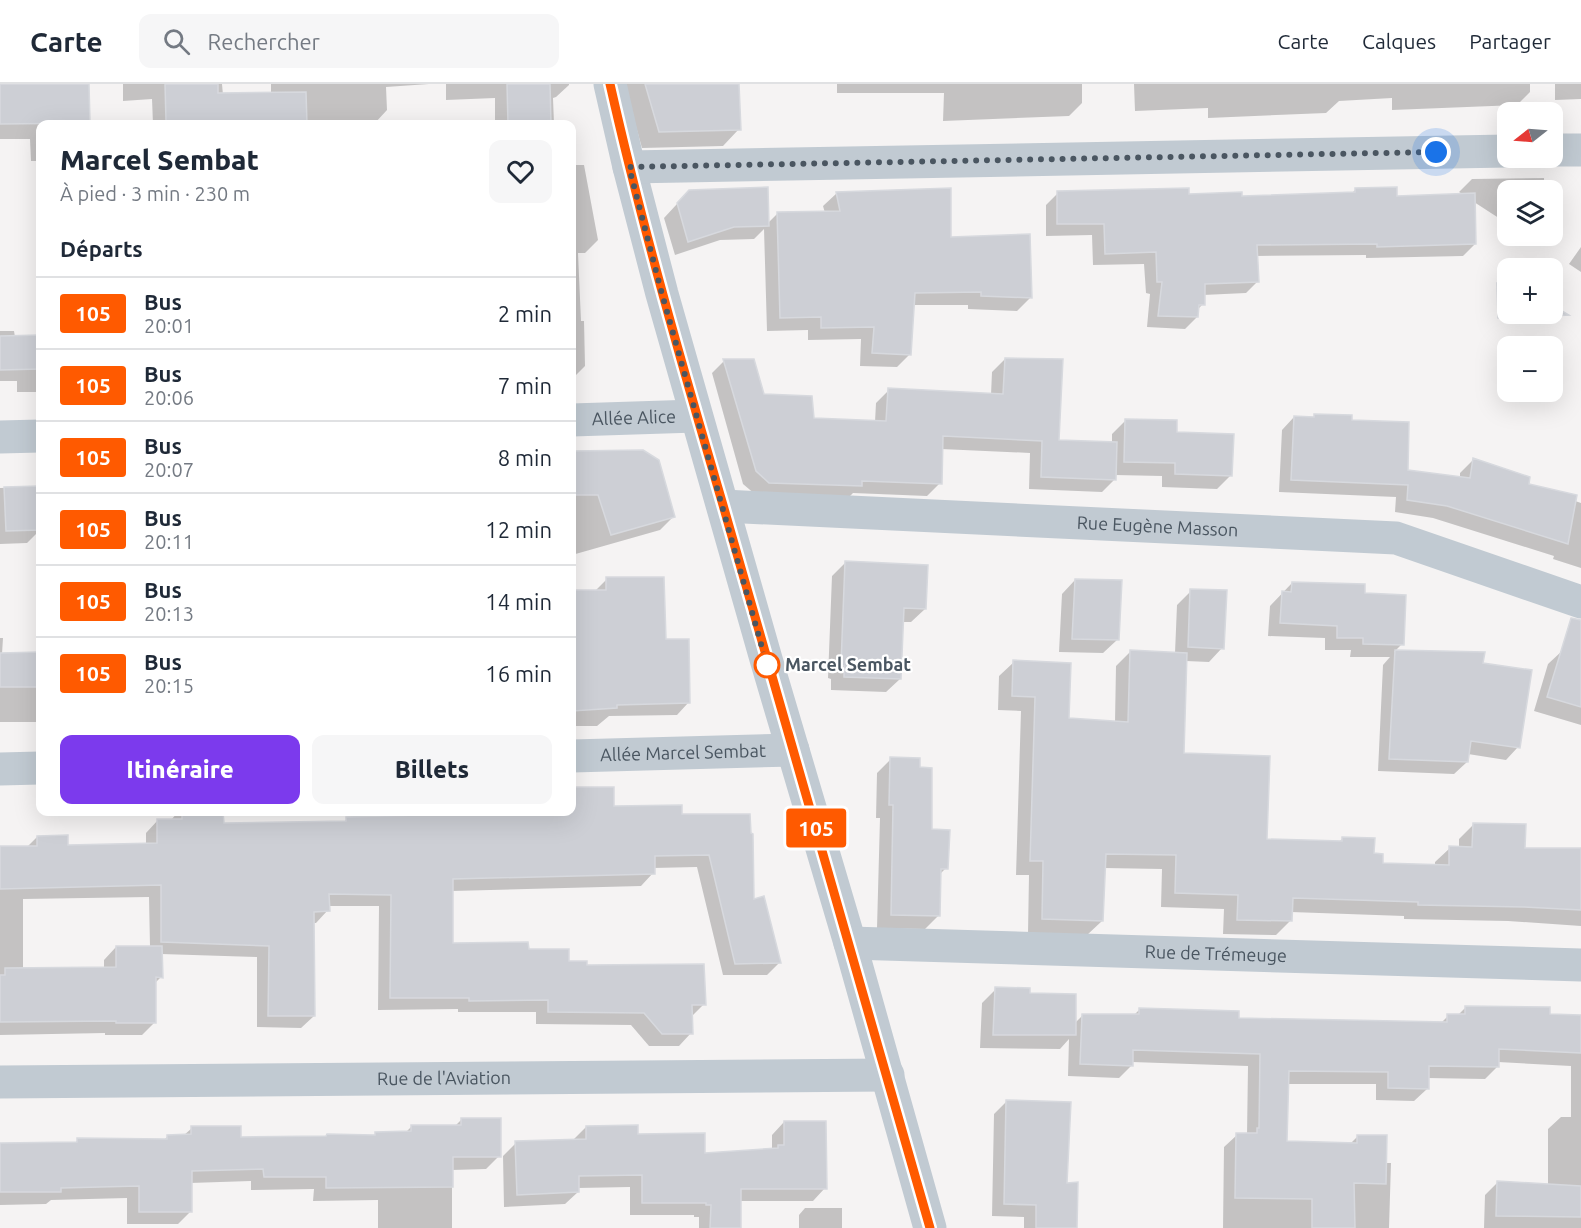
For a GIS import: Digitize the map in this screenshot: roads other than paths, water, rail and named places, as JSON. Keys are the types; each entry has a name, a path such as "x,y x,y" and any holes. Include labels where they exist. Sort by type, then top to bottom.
{"street":[{"path":"610,84 629,167 696,416 850,943 930,1228"},
{"path":"1563,150 1581,150"},
{"path":"629,167 1497,151"},
{"name":"Allée Alice","path":"576,420 696,416"},
{"path":"0,437 36,436"},
{"name":"Rue Eugène Masson","path":"723,506 1396,538 1581,602"},
{"name":"Allée Marcel Sembat","path":"576,756 793,750"},
{"path":"0,769 36,768"},
{"name":"Rue de Trémeuge","path":"850,943 1581,965"},
{"name":"Rue de l'Aviation","path":"0,1082 888,1075"}],"place":[{"name":"Marcel Sembat","path":"767,665"}]}
